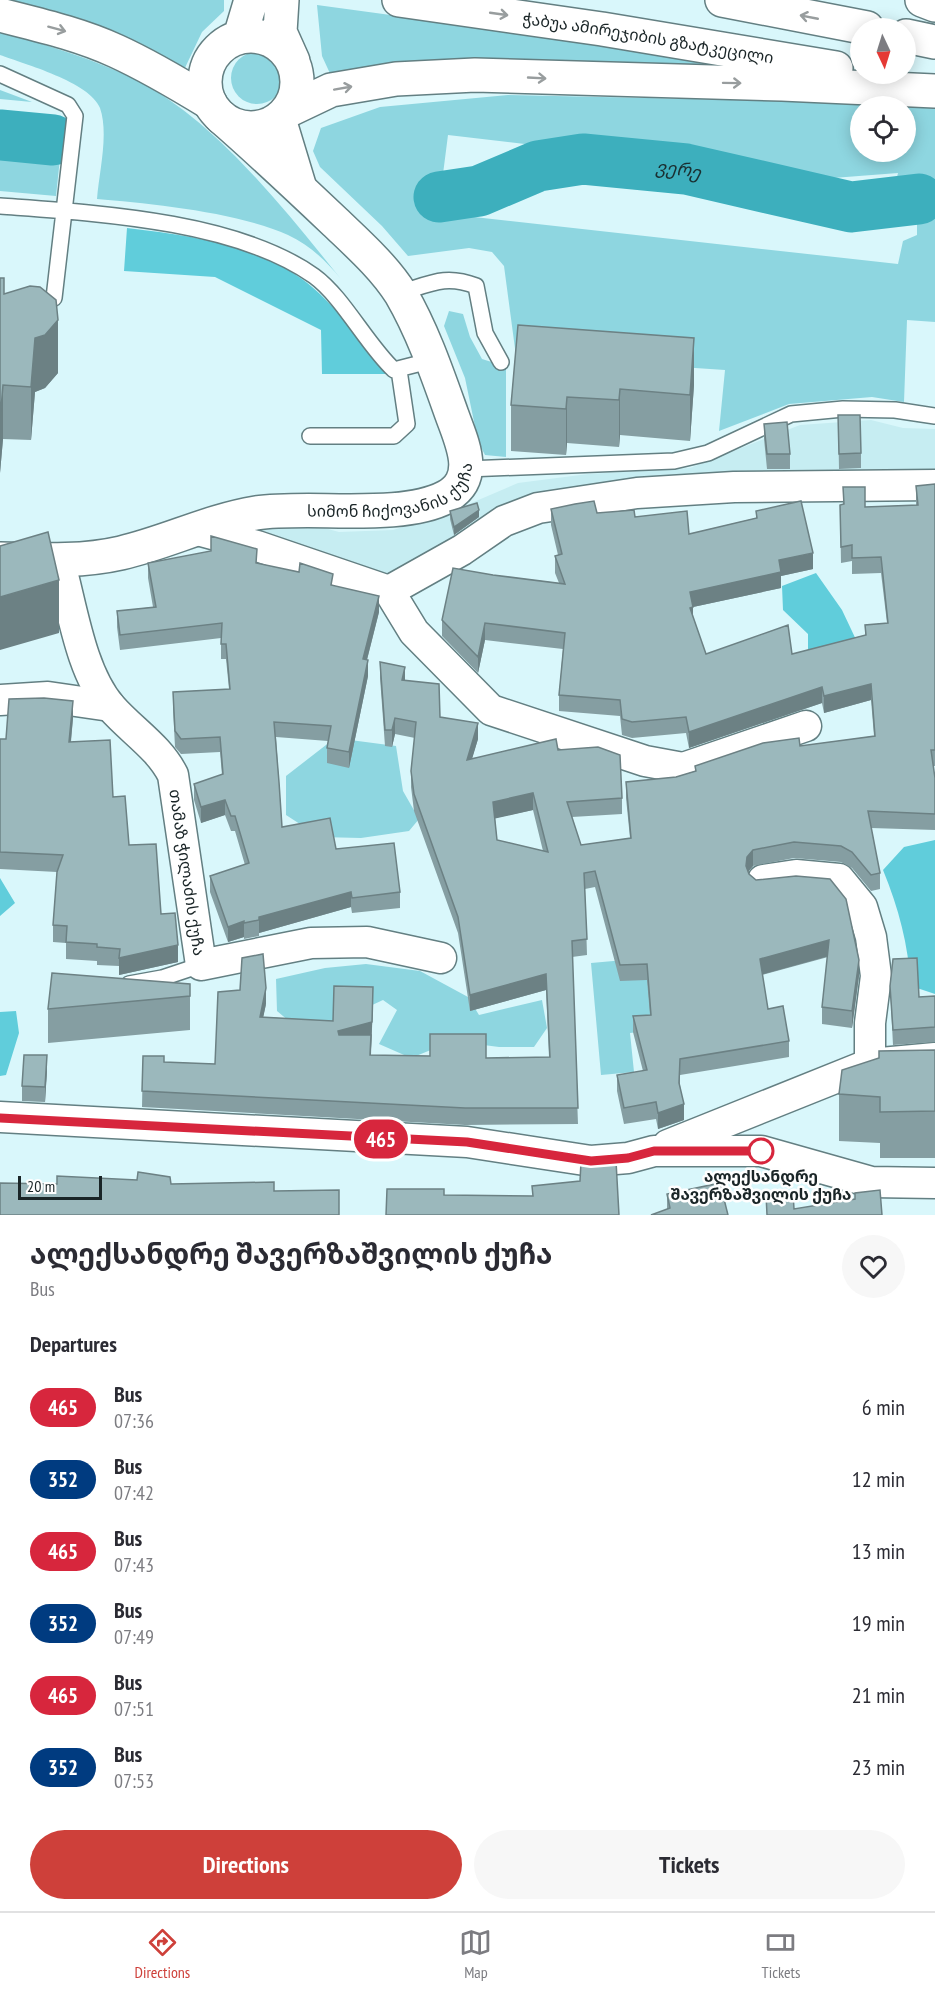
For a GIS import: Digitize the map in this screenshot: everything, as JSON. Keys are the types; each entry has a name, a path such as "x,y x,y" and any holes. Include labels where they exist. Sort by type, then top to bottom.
{"main road":[{"name":"ჭაბუა ამირეჯიბის გზატკეცილი","path":"399,0 602,29 850,70"},
{"path":"722,0 850,25"},
{"path":"922,0 935,5"},
{"path":"260,12 253,35 273,41 288,53 295,66 297,88 284,114 299,185"},
{"path":"215,110 205,90 209,63 221,47 260,12"},
{"path":"0,15 66,32 114,50 159,72 234,125 249,128 265,126 331,90 396,79 476,75 935,91"},
{"path":"916,38 935,42"},
{"path":"916,82 935,85"},
{"name":"სიმონ ჩიქოვანის ქუჩა","path":"0,559 59,560 121,553 222,518 272,511 401,509 445,498 460,486 467,470 464,446 433,360 400,293 369,255 299,185 215,110"}],"street":[{"path":"389,591 462,550 504,521 538,508 637,493 723,488 935,484"},
{"path":"194,529 257,546 389,591 414,632 491,710 645,761 683,768 806,726"},
{"name":"თამაზ ჭილაძის ქუჩა","path":"59,560 86,662 110,706 166,760 173,775 201,965 311,943 367,942 441,958"},
{"path":"0,700 48,697 110,706"},
{"path":"763,880 796,875 839,879 862,907 871,937 876,976 870,1023 870,1064"},
{"path":"0,1118 467,1142 591,1161 628,1158 654,1151 870,1064 935,1058"},
{"path":"654,1151 761,1151 871,1182 935,1183"}],"lane":[{"path":"0,75 68,105 75,116 54,298"},
{"path":"0,206 169,223 257,246 315,276 391,367 399,370 433,360"},
{"path":"400,293 447,279 458,279 476,286 485,333 501,362"},
{"path":"310,436 394,436 407,423 399,370"},
{"path":"467,470 674,461 708,453 791,414 843,409 895,410 935,416"},
{"path":"114,984 162,978 201,965"}],"shaded area":[{"path":"12,0 224,0 224,11 202,32 183,72 122,38 79,20"},
{"path":"317,5 789,69 333,80 322,56"},
{"path":"0,32 88,59 138,81 167,98 222,143 248,170 341,279 323,260 296,239 268,227 194,210 97,199 104,141 100,108 84,90 70,82 0,55"},
{"path":"257,52 267,54 275,60 281,68 283,78 281,88 275,96 267,102 257,104 247,102 239,96 233,88 231,78 233,68 239,60 247,54"},
{"path":"0,90 32,102 0,99"},
{"path":"508,95 850,102 850,162 916,162 916,104 935,104 935,322 907,320 904,402 872,397 789,404 719,431 725,370 516,356 504,266 492,252 469,248 408,256 382,226 320,167 313,151 321,128 380,107","holes":["448,135 820,179 898,173 896,181 917,180 917,235 903,241 898,264 438,213"]},
{"path":"0,152 60,158 56,196 0,191"},
{"path":"127,228 218,243 241,249 283,267 302,279 326,300 388,374 322,374 321,330 215,277 124,271"},
{"path":"449,311 463,314 470,337 482,359 498,364 506,357 506,457 485,455 478,441 465,378 444,326"},
{"path":"871,420 903,428 935,429 935,477 639,485 396,576 366,571 238,526 288,518 339,532 393,530 448,513 518,483 588,474 690,468 800,425"},
{"path":"816,573 842,610 859,646 808,667 808,634 783,610 782,586"},
{"path":"335,738 396,746 403,791 419,819 409,831 361,838 320,837 286,815 286,776"},
{"path":"935,840 935,994 911,986 902,927 883,870 904,847"},
{"path":"0,878 15,903 0,916"},
{"path":"647,958 654,1030 630,1033 634,1072 601,1075 591,963"},
{"path":"366,964 420,971 468,997 479,1015 542,1000 547,1028 534,1047 499,1047 453,1041 411,1058 379,1044 397,1010 383,1000 340,1020 295,1026 277,1011 276,979 325,968"},
{"path":"16,1011 19,1033 6,1075 0,1076 0,1012"}],"building":[{"path":"0,278 4,278 4,294 30,286 40,287 56,300 58,320 45,335 35,338 31,387 3,385 0,420"},
{"path":"518,325 694,338 690,395 620,389 619,400 567,397 566,409 511,405"},
{"path":"838,415 860,415 861,453 839,454"},
{"path":"787,422 790,454 767,454 764,424"},
{"path":"935,484 935,750 931,750 935,778 935,814 868,811 880,873 871,875 852,852 841,846 794,842 753,850 747,857 746,866 749,874 756,880 796,876 830,879 846,899 859,960 852,1011 822,1007 829,940 760,959 768,1009 783,1006 789,1041 680,1059 679,1083 684,1104 658,1113 656,1102 624,1108 617,1075 647,1070 633,1016 651,1015 647,964 620,965 595,871 584,873 587,939 572,941 578,1108 465,1108 142,1091 143,1056 164,1056 164,1062 215,1064 218,992 240,990 242,958 263,954 266,988 260,1017 333,1021 334,986 373,987 372,1022 338,1031 339,1035 371,1035 370,1055 430,1056 430,1034 486,1034 486,1058 550,1057 546,974 470,995 458,917 414,794 411,771 416,722 395,718 392,730 385,730 380,662 405,667 402,680 439,684 440,717 478,723 467,760 556,739 558,750 598,747 620,755 622,798 567,802 581,845 631,838 626,782 676,777 696,771 695,766 763,743 799,738 800,746 875,736 871,684 824,696 822,687 689,732 686,717 632,722 622,719 620,700 559,695 565,633 485,623 478,657 442,620 453,568 565,584 555,556 562,554 551,509 575,504 594,501 597,513 634,510 635,517 687,511 689,534 757,518 756,511 801,501 813,553 779,560 781,572 690,592 693,607 690,608 706,654 788,625 792,654 866,635 865,625 888,623 881,557 852,558 852,545 841,547 840,505 844,504 843,487 865,487 865,507 918,505 916,486","holes":["533,793 548,852 497,840 493,802"]},
{"path":"477,503 479,510 454,527 450,511"},
{"path":"48,532 59,580 0,597 0,546"},
{"path":"211,536 257,549 256,563 299,572 300,563 333,574 331,585 379,596 363,659 368,660 349,752 327,748 331,726 274,722 282,827 330,818 336,849 394,843 400,892 352,898 351,892 228,927 210,876 249,863 235,816 231,816 225,800 201,807 194,784 223,774 220,737 181,739 175,731 173,692 230,689 226,644 221,644 222,623 120,635 117,611 156,607 148,563 211,551"},
{"path":"44,698 73,701 69,742 110,740 113,797 125,796 129,845 156,844 161,914 175,913 178,945 119,958 120,949 97,947 97,944 66,942 67,926 53,925 57,872 63,855 0,852 0,739 6,739 9,699"},
{"path":"917,958 919,997 935,996 935,1027 893,1030 890,986 893,959"},
{"path":"52,973 190,984 190,996 48,1009"},
{"path":"935,1050 935,1111 880,1112 880,1097 839,1094 842,1070 879,1058 879,1051"},
{"path":"24,1055 47,1055 45,1087 22,1086"},
{"path":"616,1161 619,1215 386,1215 387,1189 444,1189 444,1195 533,1196 532,1186 580,1181 581,1162"},
{"path":"138,1172 170,1177 171,1184 274,1182 274,1191 339,1190 339,1215 0,1215 0,1183 57,1184 57,1176 137,1180"},
{"path":"720,1183 728,1215 651,1215 670,1208 667,1194"},
{"path":"880,1190 882,1215 767,1215 766,1194 793,1192 794,1209 855,1199 855,1193"}],"waterway":[{"name":"ვერე","path":"0,135 53,140"},
{"name":"ვერე","path":"439,197 479,191 538,166 583,159 686,169 851,207 919,199"}],"bus line":[{"name":"465","path":"0,1118 467,1142 591,1161 628,1158 654,1151 761,1151"}],"place":[{"name":"ალექსანდრე შავერზაშვილის ქუჩა","path":"761,1151"}]}
